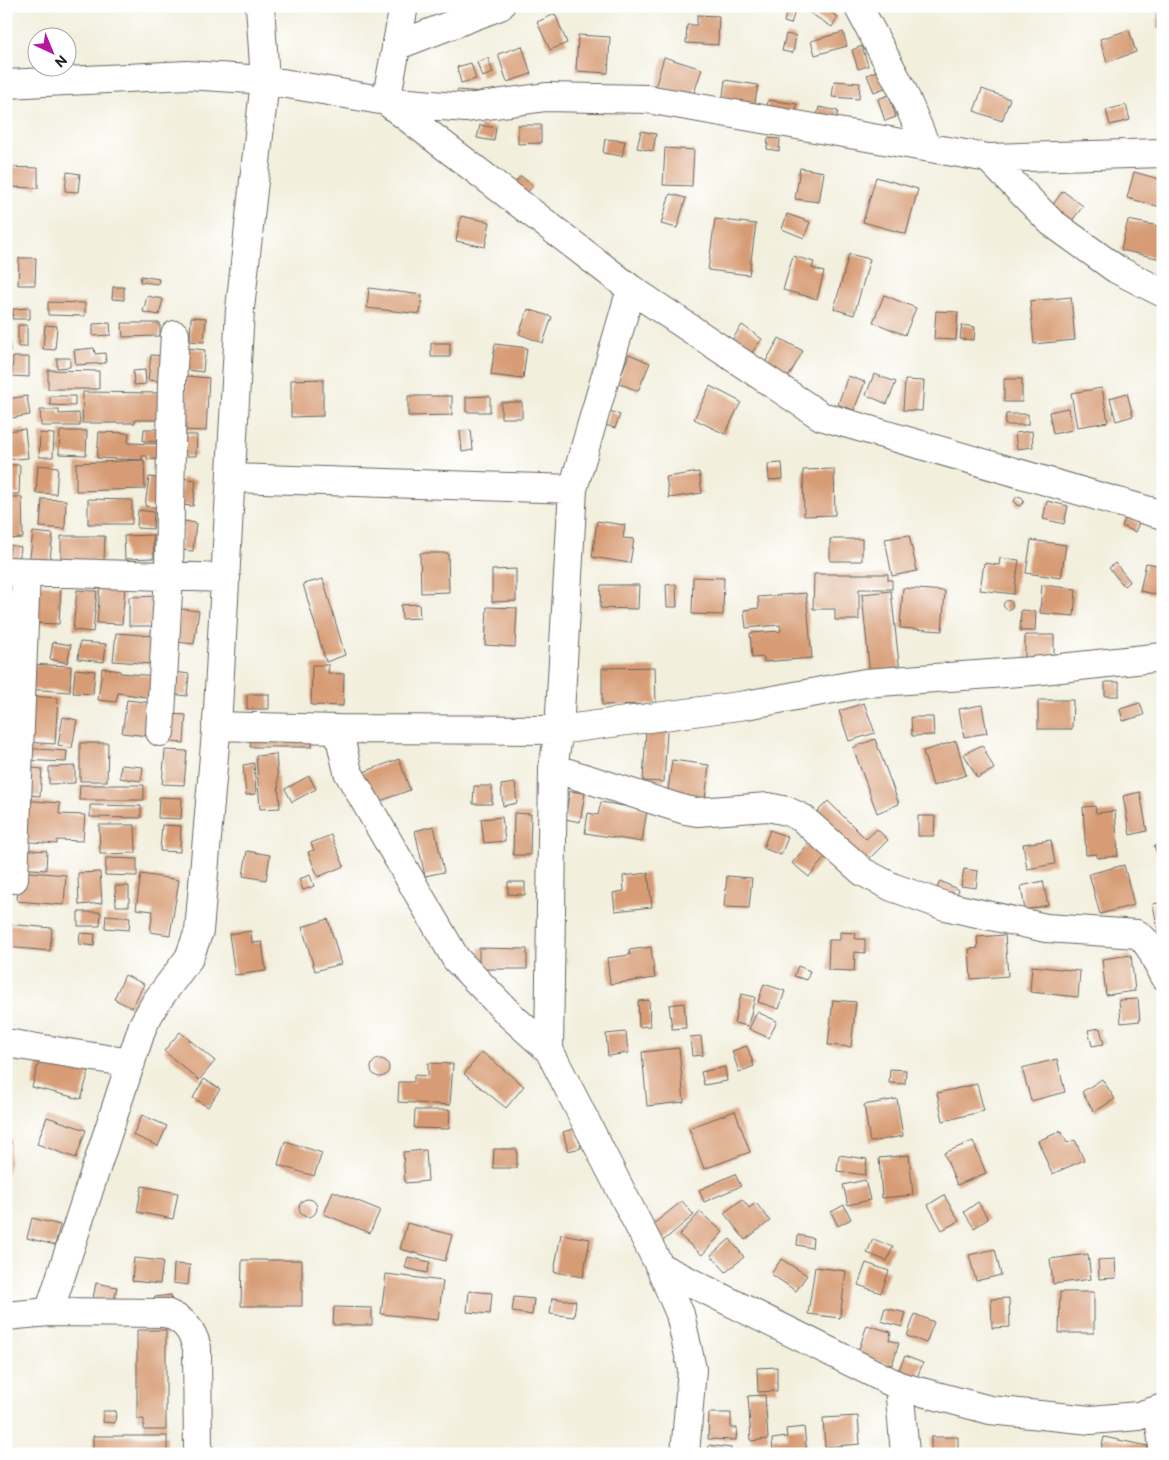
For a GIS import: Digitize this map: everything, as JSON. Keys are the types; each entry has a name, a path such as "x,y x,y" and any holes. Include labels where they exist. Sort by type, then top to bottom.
{"street":[{"path":"49,1312 131,1062 149,1013 189,958 199,931 226,578 240,309 265,80 260,6"},
{"path":"386,101 404,6"},
{"path":"396,46 500,6"},
{"path":"858,6 902,89 926,146"},
{"path":"6,84 187,75 265,80 386,101 466,108 546,97 647,99 988,158 1163,153"},
{"path":"386,101 631,289 821,416 1163,515"},
{"path":"988,158 1050,222 1116,269 1163,293"},
{"path":"549,1050 553,768 559,730 573,489 631,289"},
{"path":"160,732 169,575 172,382 175,335"},
{"path":"232,478 573,489"},
{"path":"14,879 16,572 226,578"},
{"path":"216,726 338,729 559,730 746,705 866,684 1033,671 1163,657"},
{"path":"338,729 348,772 456,960 510,1015 549,1050 660,1267 680,1314 692,1368 685,1454"},
{"path":"553,768 685,810 697,812 768,807 787,811 802,818 863,872 892,886 945,906 1046,928 1137,934 1145,939 1152,949 1163,975"},
{"path":"6,1043 131,1062"},
{"path":"660,1267 899,1386 990,1410 1090,1420 1138,1416 1161,1409 1163,1447"},
{"path":"6,1316 49,1312 166,1313 178,1317 187,1325 194,1336 196,1348 198,1454"},
{"path":"899,1386 905,1454"}],"building":[{"path":"788,6 796,8 791,24 784,22"},
{"path":"814,6 821,6 838,17 832,27 810,13"},
{"path":"1158,8 1163,8 1163,29 1157,29"},
{"path":"555,14 567,43 550,50 537,22"},
{"path":"697,15 719,16 718,45 686,43 687,25 697,25"},
{"path":"1129,30 1136,52 1107,62 1100,39"},
{"path":"843,32 847,46 815,55 811,41"},
{"path":"786,34 796,36 793,53 782,51"},
{"path":"578,35 610,37 608,73 576,71"},
{"path":"522,46 531,74 507,82 498,54"},
{"path":"862,46 868,66 858,69 852,50"},
{"path":"664,57 702,69 692,99 655,88"},
{"path":"488,58 493,73 482,77 477,62"},
{"path":"471,63 476,79 461,83 457,67"},
{"path":"879,70 885,88 874,92 867,75"},
{"path":"725,80 758,85 754,108 722,104"},
{"path":"834,81 860,83 859,99 832,97"},
{"path":"982,89 1010,99 1002,121 974,111"},
{"path":"457,90 483,92 455,102"},
{"path":"889,95 896,117 885,121 878,99"},
{"path":"768,100 797,104 795,119 766,115"},
{"path":"1126,105 1130,120 1110,125 1106,110"},
{"path":"819,107 838,111 835,125 816,121"},
{"path":"480,125 496,128 494,141 477,138"},
{"path":"518,125 541,125 541,143 518,144"},
{"path":"641,131 656,134 653,151 637,148"},
{"path":"768,138 780,139 779,151 767,149"},
{"path":"605,139 625,141 622,156 603,153"},
{"path":"665,148 694,150 692,186 663,185"},
{"path":"6,167 38,168 38,188 6,187"},
{"path":"800,168 824,172 819,202 795,199"},
{"path":"67,172 80,174 78,192 65,191"},
{"path":"1134,172 1163,180 1161,207 1127,198"},
{"path":"521,176 533,186 525,195 513,185"},
{"path":"876,177 918,189 906,234 863,222"},
{"path":"1063,191 1083,206 1071,222 1051,207"},
{"path":"670,194 686,198 677,228 661,224"},
{"path":"787,214 810,222 804,238 782,229"},
{"path":"461,216 490,222 485,247 456,241"},
{"path":"715,219 756,224 749,275 708,270"},
{"path":"1128,220 1163,227 1161,259 1121,250"},
{"path":"849,254 870,259 854,315 834,309"},
{"path":"6,255 9,270 6,271"},
{"path":"793,256 814,262 812,268 824,272 817,299 783,290"},
{"path":"19,258 36,258 35,285 18,285"},
{"path":"141,276 159,279 158,284 140,282"},
{"path":"113,287 124,287 124,300 112,299"},
{"path":"369,288 422,295 420,314 367,308"},
{"path":"884,295 916,308 905,335 873,322"},
{"path":"147,296 163,299 159,315 143,312"},
{"path":"1071,297 1075,340 1034,344 1030,301"},
{"path":"48,302 85,303 85,316 48,315"},
{"path":"30,308 30,319 12,319 13,309"},
{"path":"528,309 552,317 543,343 519,334"},
{"path":"936,311 958,312 956,340 934,339"},
{"path":"191,317 206,318 204,342 190,341"},
{"path":"6,322 9,322 10,352 6,353"},
{"path":"110,323 111,335 93,336 93,324"},
{"path":"122,323 160,323 160,336 123,337"},
{"path":"18,325 27,325 27,347 18,347"},
{"path":"45,325 57,326 55,350 43,349"},
{"path":"742,325 762,339 751,354 732,340"},
{"path":"962,325 975,327 974,340 960,339"},
{"path":"779,338 803,351 786,381 762,368"},
{"path":"431,343 450,343 450,357 431,357"},
{"path":"495,344 527,348 523,379 491,375"},
{"path":"94,348 95,354 105,353 106,363 76,365 74,350"},
{"path":"188,348 205,350 203,372 186,370"},
{"path":"629,354 650,363 638,391 618,383"},
{"path":"151,355 166,356 163,382 148,380"},
{"path":"13,357 29,357 29,377 12,376"},
{"path":"57,358 70,358 70,367 57,368"},
{"path":"48,370 99,371 99,389 48,389"},
{"path":"145,370 146,384 134,385 133,371"},
{"path":"874,374 896,382 887,404 866,395"},
{"path":"187,376 209,378 206,431 183,430"},
{"path":"848,376 865,382 854,410 838,404"},
{"path":"323,379 323,416 291,417 291,380"},
{"path":"1004,379 1022,379 1022,402 1004,402"},
{"path":"905,380 924,381 922,411 903,410"},
{"path":"710,386 741,402 725,434 694,419"},
{"path":"1102,388 1108,422 1077,427 1071,393"},
{"path":"83,392 161,393 161,420 135,420 135,423 82,423"},
{"path":"1127,393 1133,416 1116,421 1110,398"},
{"path":"27,396 30,415 6,419 6,399"},
{"path":"50,396 75,396 75,406 50,405"},
{"path":"408,396 452,396 452,415 408,416"},
{"path":"490,396 490,412 466,412 466,397"},
{"path":"501,402 522,402 522,418 501,418"},
{"path":"1068,408 1072,430 1053,434 1049,412"},
{"path":"40,410 59,410 59,414 79,413 80,426 41,426"},
{"path":"610,411 620,415 615,428 605,425"},
{"path":"1006,414 1028,414 1028,425 1005,425"},
{"path":"25,429 28,458 6,460 6,431"},
{"path":"144,429 161,429 160,442 143,441"},
{"path":"471,430 473,450 462,452 460,431"},
{"path":"60,431 87,431 86,455 59,454"},
{"path":"1032,431 1033,447 1017,449 1015,433"},
{"path":"99,432 129,433 128,443 163,444 163,460 147,459 147,456 142,456 142,460 97,458"},
{"path":"40,433 54,434 53,457 39,457"},
{"path":"185,435 197,435 196,456 184,456"},
{"path":"144,460 145,489 76,491 76,463"},
{"path":"782,463 783,479 769,480 768,464"},
{"path":"6,465 20,465 19,494 6,494"},
{"path":"38,465 58,467 56,494 36,493"},
{"path":"834,469 835,515 804,516 803,470"},
{"path":"699,472 702,493 669,498 666,477"},
{"path":"149,477 165,479 161,508 145,506"},
{"path":"182,478 196,480 193,506 180,505"},
{"path":"6,497 22,497 23,538 6,539"},
{"path":"1019,497 1023,501 1019,505 1015,501"},
{"path":"42,499 66,500 65,529 40,527"},
{"path":"88,499 132,500 132,524 88,524"},
{"path":"1047,501 1068,506 1064,524 1043,519"},
{"path":"138,510 154,512 153,529 137,528"},
{"path":"1126,517 1139,523 1135,532 1122,526"},
{"path":"184,521 196,523 193,551 181,550"},
{"path":"597,521 625,525 623,538 634,539 630,563 592,557"},
{"path":"33,532 53,534 49,567 29,565"},
{"path":"153,535 154,558 125,559 124,536"},
{"path":"909,535 917,571 892,576 885,539"},
{"path":"61,536 105,536 104,561 61,561"},
{"path":"830,539 862,539 862,561 830,561"},
{"path":"1031,540 1066,545 1061,578 1026,573"},
{"path":"10,545 21,547 19,562 8,562"},
{"path":"420,553 448,553 449,592 421,593"},
{"path":"1000,558 1019,560 1014,594 980,590 984,563 999,565"},
{"path":"1115,563 1130,581 1124,586 1109,568"},
{"path":"1146,563 1163,566 1163,596 1140,591"},
{"path":"516,569 516,601 492,602 492,570"},
{"path":"814,574 888,574 888,580 892,580 892,589 859,589 859,620 835,620 835,609 813,609"},
{"path":"693,577 724,578 723,615 692,614"},
{"path":"323,579 345,655 326,662 303,584"},
{"path":"676,584 677,607 667,607 666,585"},
{"path":"38,585 61,586 59,624 35,623"},
{"path":"601,585 639,585 638,609 600,608"},
{"path":"1042,585 1076,589 1074,616 1040,613"},
{"path":"100,586 125,587 122,624 97,623"},
{"path":"6,588 19,589 16,621 6,620"},
{"path":"903,588 945,591 942,631 900,628"},
{"path":"77,590 97,591 93,632 73,630"},
{"path":"891,591 900,672 870,676 862,594"},
{"path":"806,593 812,658 764,662 764,657 752,658 750,633 781,631 780,625 746,628 744,610 759,608 758,597"},
{"path":"158,596 158,626 129,626 129,597"},
{"path":"1008,601 1012,605 1008,609 1004,605"},
{"path":"419,604 420,618 402,619 401,605"},
{"path":"487,607 517,608 515,647 485,645"},
{"path":"181,609 199,611 194,644 176,642"},
{"path":"1021,610 1036,611 1035,631 1020,631"},
{"path":"6,629 15,629 14,655 6,655"},
{"path":"116,633 154,636 152,664 113,661"},
{"path":"1025,635 1054,635 1054,667 1025,667"},
{"path":"53,642 71,645 67,663 50,659"},
{"path":"80,642 106,644 104,662 78,659"},
{"path":"6,660 12,660 12,690 6,690"},
{"path":"28,664 71,666 70,692 26,689"},
{"path":"312,665 329,665 328,673 344,674 343,706 311,705"},
{"path":"655,667 656,704 602,705 602,668"},
{"path":"102,668 120,671 120,673 156,676 153,698 118,693 116,702 98,700"},
{"path":"75,669 95,671 93,694 73,693"},
{"path":"175,672 189,674 187,696 172,694"},
{"path":"1105,682 1119,682 1119,696 1105,696"},
{"path":"247,694 269,694 269,709 247,709"},
{"path":"28,696 58,698 55,744 24,742"},
{"path":"127,700 153,703 148,736 122,733"},
{"path":"1038,700 1073,700 1072,729 1038,729"},
{"path":"864,703 875,733 849,741 839,711"},
{"path":"1140,703 1144,715 1123,721 1120,709"},
{"path":"982,705 987,733 964,737 959,709"},
{"path":"169,714 186,715 184,743 167,742"},
{"path":"63,717 77,720 72,748 58,745"},
{"path":"911,717 933,717 934,735 912,736"},
{"path":"646,730 667,731 664,782 643,781"},
{"path":"251,732 312,733 312,747 250,747"},
{"path":"875,739 899,804 877,813 853,748"},
{"path":"956,741 966,775 933,786 923,751"},
{"path":"80,743 108,743 107,781 80,781"},
{"path":"982,745 994,769 977,778 964,754"},
{"path":"22,748 67,751 66,762 21,760"},
{"path":"165,750 187,751 184,785 162,784"},
{"path":"276,754 280,808 260,809 256,756"},
{"path":"399,759 410,790 372,804 361,773"},
{"path":"672,760 709,765 705,801 667,797"},
{"path":"254,763 256,794 246,795 243,765"},
{"path":"121,765 143,767 141,781 120,778"},
{"path":"75,766 75,783 49,784 49,767"},
{"path":"24,767 42,769 40,796 21,794"},
{"path":"309,776 316,789 292,802 285,789"},
{"path":"515,783 517,803 503,806 501,785"},
{"path":"80,785 144,785 144,800 79,800"},
{"path":"474,786 492,786 492,804 473,804"},
{"path":"570,791 585,793 580,822 565,819"},
{"path":"1140,792 1147,831 1130,835 1123,796"},
{"path":"159,797 182,798 181,819 158,818"},
{"path":"22,800 60,803 59,814 85,815 83,841 57,840 57,844 19,841"},
{"path":"828,801 866,839 877,829 888,840 861,867 812,817"},
{"path":"601,802 647,810 642,842 585,833 588,813 598,815"},
{"path":"90,805 141,806 141,818 90,817"},
{"path":"1095,806 1096,813 1115,811 1118,856 1097,858 1097,854 1086,855 1083,807"},
{"path":"514,813 531,814 530,855 513,855"},
{"path":"918,816 935,816 934,836 918,836"},
{"path":"502,817 505,841 484,843 481,819"},
{"path":"99,825 135,825 136,853 100,854"},
{"path":"162,825 181,826 180,852 160,851"},
{"path":"434,826 444,872 425,876 415,831"},
{"path":"770,830 788,837 781,855 763,848"},
{"path":"331,835 344,866 318,877 308,852 314,850 311,843"},
{"path":"1051,840 1055,864 1027,869 1023,844"},
{"path":"810,842 826,856 809,877 792,863"},
{"path":"1163,843 1163,867 1154,846"},
{"path":"19,849 47,851 46,870 18,868"},
{"path":"247,851 270,855 266,880 243,876"},
{"path":"106,858 137,859 137,876 105,875"},
{"path":"1124,865 1134,905 1100,914 1089,874"},
{"path":"964,869 978,871 976,888 961,886"},
{"path":"19,871 66,875 64,905 17,901"},
{"path":"100,872 102,903 79,905 78,873"},
{"path":"648,873 652,907 615,911 613,893 624,891 623,876"},
{"path":"141,874 179,880 170,935 150,932 153,911 136,909"},
{"path":"310,875 314,886 303,890 299,879"},
{"path":"727,876 752,878 749,908 724,907"},
{"path":"940,881 959,890 952,904 934,896"},
{"path":"1043,881 1048,905 1025,910 1021,886"},
{"path":"508,882 525,882 525,895 508,894"},
{"path":"115,886 129,886 129,906 116,906"},
{"path":"1163,902 1163,954 1162,954 1153,904"},
{"path":"78,912 101,912 100,926 78,926"},
{"path":"106,915 130,917 129,930 105,928"},
{"path":"328,919 341,964 315,971 302,927"},
{"path":"6,924 52,928 50,951 6,947"},
{"path":"251,931 252,943 262,942 266,971 235,975 229,934"},
{"path":"840,932 856,933 855,939 865,939 865,953 855,952 854,971 828,970 829,940 840,940"},
{"path":"80,933 95,934 94,946 79,944"},
{"path":"1005,935 1008,976 971,979 969,949 978,948 977,937"},
{"path":"651,947 655,978 610,984 607,958 630,955 629,950"},
{"path":"479,948 527,949 527,969 479,969"},
{"path":"1131,955 1135,991 1106,995 1102,959"},
{"path":"798,966 810,971 807,980 794,976"},
{"path":"1032,966 1080,971 1078,997 1030,992"},
{"path":"125,975 144,984 132,1008 114,999"},
{"path":"764,984 785,991 779,1009 758,1002"},
{"path":"741,994 755,997 748,1026 734,1023"},
{"path":"1138,999 1140,1021 1121,1023 1119,1000"},
{"path":"649,1000 650,1026 639,1027 638,1001"},
{"path":"833,1000 856,1002 851,1047 828,1045"},
{"path":"684,1003 686,1028 672,1029 669,1005"},
{"path":"757,1012 777,1021 769,1038 749,1029"},
{"path":"1100,1028 1104,1044 1092,1046 1088,1030"},
{"path":"180,1032 215,1061 199,1080 164,1051"},
{"path":"626,1032 628,1053 608,1056 606,1034"},
{"path":"701,1036 703,1055 692,1056 690,1037"},
{"path":"747,1046 754,1066 739,1072 732,1051"},
{"path":"679,1048 684,1102 647,1106 642,1052"},
{"path":"482,1052 524,1086 506,1108 464,1074"},
{"path":"40,1058 89,1071 81,1099 32,1087"},
{"path":"380,1059 386,1062 389,1068 386,1074 380,1077 374,1074 371,1068 374,1062"},
{"path":"1057,1059 1065,1092 1031,1101 1022,1068"},
{"path":"428,1063 453,1064 450,1105 398,1102 399,1082 414,1082 414,1075 428,1076"},
{"path":"725,1067 727,1081 704,1085 701,1072"},
{"path":"890,1069 906,1070 905,1084 889,1083"},
{"path":"204,1079 220,1089 208,1107 193,1098"},
{"path":"1102,1079 1115,1099 1094,1112 1082,1092"},
{"path":"977,1084 984,1111 943,1121 937,1093"},
{"path":"897,1099 903,1136 870,1142 864,1105"},
{"path":"415,1110 450,1110 449,1129 414,1128"},
{"path":"735,1111 750,1152 704,1169 689,1128"},
{"path":"142,1115 167,1126 158,1146 133,1135"},
{"path":"47,1117 86,1130 76,1158 37,1144"},
{"path":"576,1128 581,1148 568,1151 563,1132"},
{"path":"1061,1131 1067,1143 1075,1140 1084,1160 1052,1174 1038,1141"},
{"path":"6,1139 11,1140 8,1173 6,1173"},
{"path":"285,1141 322,1153 314,1176 278,1165"},
{"path":"973,1141 986,1173 957,1185 944,1153"},
{"path":"494,1149 517,1149 517,1168 493,1168"},
{"path":"426,1150 428,1181 405,1183 403,1152"},
{"path":"839,1155 867,1159 865,1175 837,1171"},
{"path":"909,1155 913,1195 882,1198 879,1158"},
{"path":"735,1174 741,1186 704,1202 699,1190"},
{"path":"865,1180 870,1200 848,1205 843,1185"},
{"path":"142,1186 178,1193 173,1219 137,1212"},
{"path":"333,1191 380,1210 370,1233 324,1214"},
{"path":"944,1195 959,1221 942,1230 928,1205"},
{"path":"308,1199 314,1202 317,1208 314,1214 308,1217 302,1214 299,1208 302,1202"},
{"path":"742,1199 749,1208 756,1203 770,1221 745,1240 724,1213"},
{"path":"682,1201 694,1215 658,1245 646,1230"},
{"path":"978,1202 988,1219 974,1228 964,1212"},
{"path":"844,1205 851,1219 838,1226 831,1212"},
{"path":"700,1212 723,1232 702,1255 679,1235"},
{"path":"32,1218 60,1225 55,1245 27,1238"},
{"path":"407,1223 452,1235 445,1261 400,1249"},
{"path":"561,1234 590,1239 583,1277 554,1272"},
{"path":"798,1235 813,1238 812,1248 797,1245"},
{"path":"730,1239 744,1257 726,1272 711,1255"},
{"path":"873,1239 893,1247 887,1261 867,1253"},
{"path":"995,1249 1001,1275 976,1281 969,1255"},
{"path":"1088,1254 1091,1279 1053,1284 1050,1259"},
{"path":"408,1257 430,1262 427,1273 405,1268"},
{"path":"134,1258 163,1261 160,1284 132,1281"},
{"path":"781,1259 807,1275 796,1291 771,1274"},
{"path":"1115,1259 1116,1278 1099,1279 1098,1260"},
{"path":"242,1260 302,1260 302,1306 241,1306"},
{"path":"866,1263 889,1271 881,1293 858,1285"},
{"path":"174,1264 190,1265 188,1285 173,1283"},
{"path":"815,1267 846,1271 840,1318 808,1314"},
{"path":"386,1274 443,1281 438,1320 381,1314"},
{"path":"96,1283 117,1287 113,1306 92,1303"},
{"path":"469,1291 492,1293 490,1314 467,1312"},
{"path":"1060,1292 1094,1292 1094,1333 1059,1333"},
{"path":"171,1295 172,1304 155,1305 154,1297"},
{"path":"1163,1295 1163,1307 1162,1307 1159,1296"},
{"path":"514,1297 534,1299 532,1315 512,1312"},
{"path":"552,1298 576,1301 574,1317 550,1314"},
{"path":"1009,1298 1010,1327 992,1328 991,1299"},
{"path":"334,1307 372,1308 372,1325 333,1325"},
{"path":"885,1308 906,1313 902,1327 881,1321"},
{"path":"915,1314 934,1322 926,1343 907,1336"},
{"path":"867,1325 891,1332 889,1340 899,1343 892,1365 857,1355"},
{"path":"137,1330 166,1330 166,1430 144,1430 144,1419 137,1419"},
{"path":"905,1356 923,1363 915,1382 897,1374"},
{"path":"777,1367 777,1391 758,1392 757,1368"},
{"path":"765,1395 768,1439 751,1441 748,1396"},
{"path":"103,1411 116,1411 115,1423 103,1422"},
{"path":"709,1413 731,1413 731,1428 737,1428 736,1440 708,1439"},
{"path":"858,1416 860,1444 825,1447 823,1418"},
{"path":"804,1427 807,1454 773,1454 772,1439 787,1437 786,1429"},
{"path":"93,1436 167,1436 167,1454 93,1454"},
{"path":"931,1437 958,1437 958,1454 931,1454"},
{"path":"1104,1437 1148,1446 1146,1454 1100,1454"},
{"path":"709,1445 731,1448 730,1454 708,1454"},
{"path":"843,1448 843,1454 831,1454 830,1449"}]}
